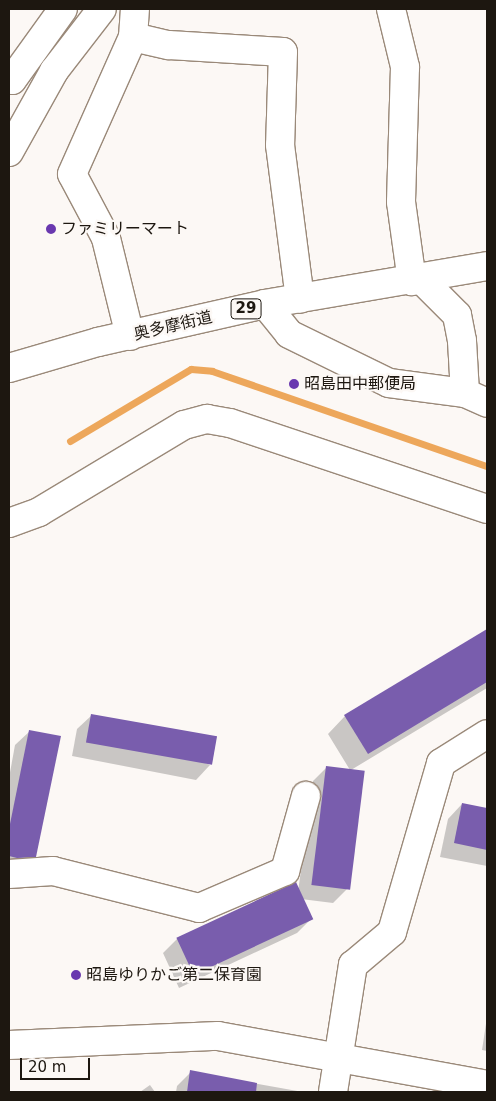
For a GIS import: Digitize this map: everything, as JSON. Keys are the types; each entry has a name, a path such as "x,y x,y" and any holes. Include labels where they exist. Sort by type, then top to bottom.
{"street":[{"path":"9,79 12,80 63,9"},
{"path":"9,152 54,71 102,9"},
{"path":"130,336 106,238 72,174 133,37 135,9"},
{"path":"265,304 289,334 389,383 476,398 456,314 417,280 401,202 405,67 391,9"},
{"path":"133,37 169,45 282,52 280,145 300,298"},
{"name":"奥多摩街道","path":"9,368 130,336 265,304 417,280 487,266"},
{"path":"9,523 35,515 184,425 208,419 230,423 487,509"},
{"path":"333,1092 341,1058 353,965 392,932 441,763 487,734"},
{"path":"9,874 52,871 199,908 284,871 306,796"},
{"path":"9,1045 218,1036 487,1085"}],"building":[{"path":"487,629 487,682 368,754 344,715"},
{"path":"91,714 217,736 212,765 86,743"},
{"path":"29,730 61,736 36,857 17,858 9,856 9,829"},
{"path":"326,766 365,771 350,890 311,885"},
{"path":"462,803 487,808 487,850 454,843"},
{"path":"296,882 313,919 194,975 176,938"},
{"path":"190,1070 257,1083 256,1092 187,1092"}],"waterway":[{"path":"70,441 191,369 212,371 487,466"}],"place":[{"name":"ファミリーマート","path":"51,229"},
{"name":"昭島田中郵便局","path":"294,384"},
{"name":"昭島ゆりかご第二保育園","path":"76,975"}]}
